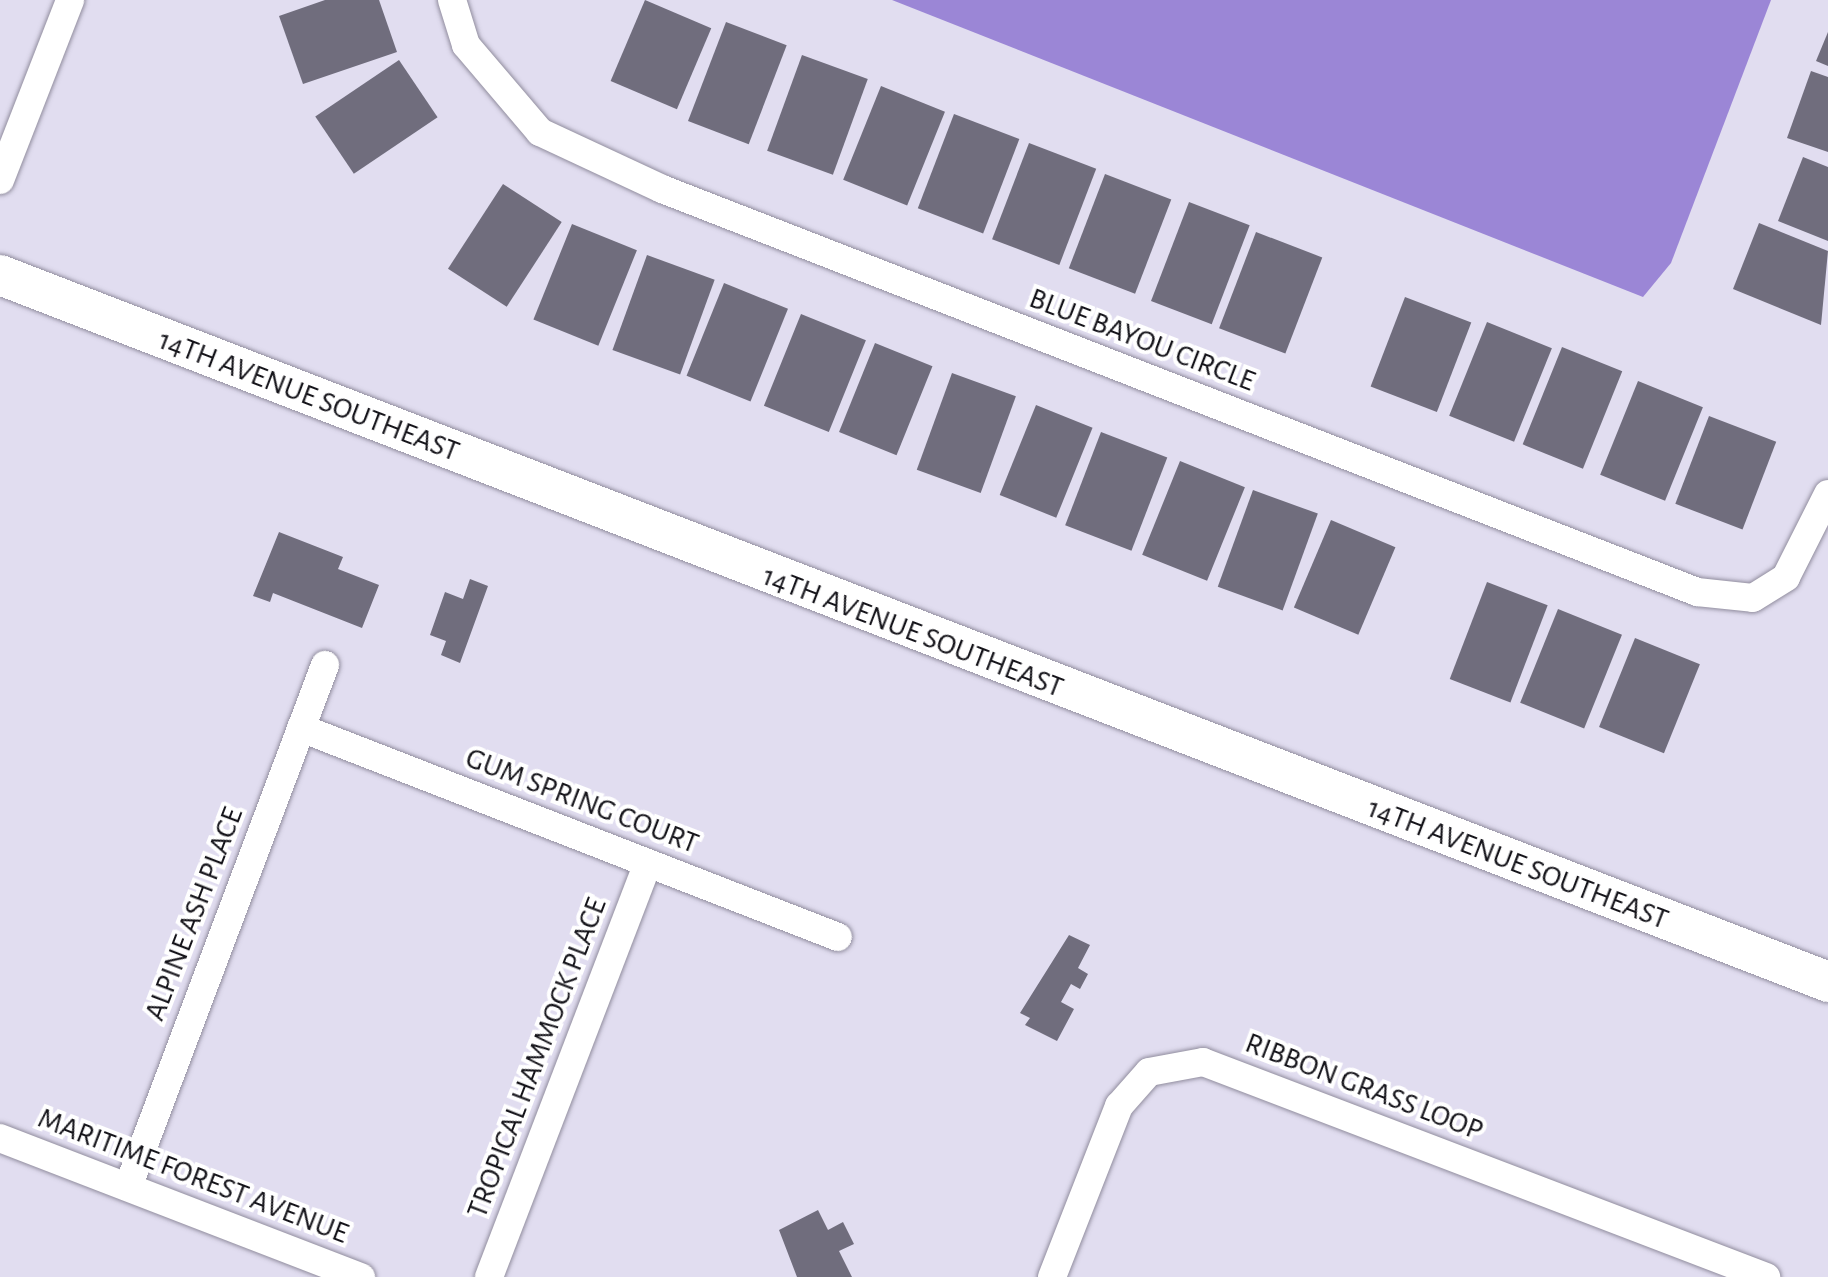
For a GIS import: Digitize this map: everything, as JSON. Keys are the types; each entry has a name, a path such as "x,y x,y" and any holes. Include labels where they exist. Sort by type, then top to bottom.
{"street":[{"path":"0,180 70,0"},
{"name":"BLUE BAYOU CIRCLE","path":"452,0 466,45 540,132 662,189 1697,592 1753,598 1786,577 1828,494"},
{"name":"14TH AVENUE SOUTHEAST","path":"0,275 1828,982"},
{"name":"ALPINE ASH PLACE","path":"128,1187 325,665"},
{"name":"GUM SPRING COURT","path":"301,728 838,937"},
{"name":"TROPICAL HAMMOCK PLACE","path":"489,1277 648,863"},
{"name":"RIBBON GRASS LOOP","path":"1052,1277 1119,1106 1149,1072 1203,1062 1766,1277"},
{"name":"MARITIME FOREST AVENUE","path":"0,1138 361,1277"}],"shaded area":[{"path":"892,0 1771,0 1671,263 1643,297"}],"building":[{"path":"325,0 379,0 397,52 303,84 279,16"},
{"path":"645,0 711,28 677,109 611,81"},
{"path":"726,22 787,45 749,144 688,121"},
{"path":"1828,32 1828,66 1816,61"},
{"path":"802,55 868,79 833,175 767,151"},
{"path":"399,60 438,117 354,174 315,116"},
{"path":"1811,71 1828,77 1828,152 1787,138"},
{"path":"881,86 945,112 907,205 843,180"},
{"path":"954,114 1019,139 983,233 918,208"},
{"path":"1029,143 1096,169 1059,265 992,239"},
{"path":"1803,157 1828,167 1828,241 1778,221"},
{"path":"1105,174 1171,199 1135,294 1069,268"},
{"path":"503,184 562,222 507,307 448,269"},
{"path":"1189,202 1250,225 1212,324 1151,301"},
{"path":"1759,223 1828,251 1821,325 1733,289"},
{"path":"572,224 637,250 598,346 533,319"},
{"path":"1256,232 1322,257 1285,354 1219,328"},
{"path":"647,255 715,280 680,375 612,350"},
{"path":"724,283 788,309 751,402 687,376"},
{"path":"1405,297 1471,322 1437,412 1371,387"},
{"path":"801,314 866,340 829,432 764,406"},
{"path":"1487,322 1552,348 1514,442 1449,416"},
{"path":"875,343 932,366 897,455 839,432"},
{"path":"1562,347 1622,371 1583,469 1523,444"},
{"path":"952,373 1016,396 981,493 917,470"},
{"path":"1638,381 1703,407 1665,501 1600,475"},
{"path":"1036,405 1093,428 1056,518 1000,495"},
{"path":"1709,416 1776,442 1743,530 1675,504"},
{"path":"1101,432 1167,457 1131,551 1065,525"},
{"path":"1180,461 1245,487 1207,581 1142,555"},
{"path":"1253,490 1318,514 1283,610 1218,587"},
{"path":"1331,520 1395,547 1358,635 1294,607"},
{"path":"279,532 343,557 338,569 379,585 362,628 273,593 270,602 253,596"},
{"path":"470,579 488,586 460,663 441,655 446,641 430,635 445,592 463,599"},
{"path":"1487,582 1548,605 1510,702 1450,679"},
{"path":"1558,609 1622,635 1584,728 1520,703"},
{"path":"1635,638 1700,664 1664,753 1599,727"},
{"path":"1069,935 1090,945 1078,968 1088,974 1080,989 1071,984 1061,1002 1074,1009 1057,1041 1025,1025 1030,1018 1020,1013"},
{"path":"818,1210 828,1230 843,1222 854,1244 839,1251 852,1277 797,1277 779,1230"}]}
